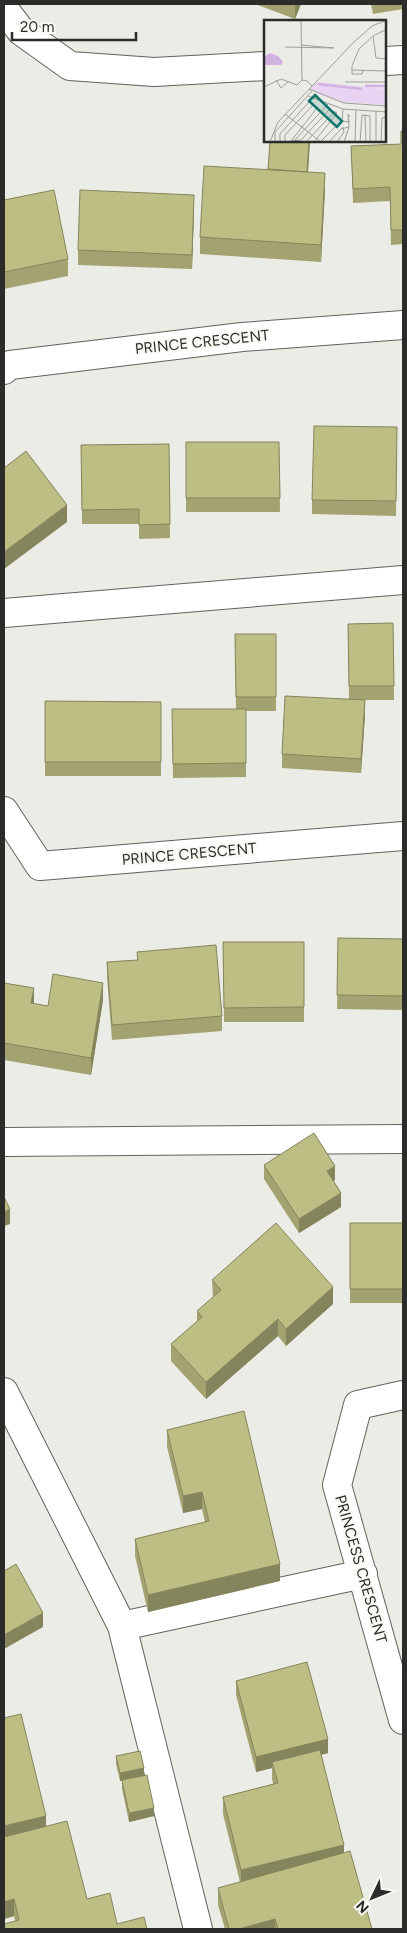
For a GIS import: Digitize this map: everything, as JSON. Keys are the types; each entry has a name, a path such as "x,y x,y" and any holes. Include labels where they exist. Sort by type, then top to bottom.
{"street":[{"path":"4,9 12,38 70,66 154,72 264,66"},
{"path":"387,61 403,60"},
{"name":"PRINCE CRESCENT","path":"4,370 10,365 242,337 403,325"},
{"path":"4,613 403,580"},
{"name":"PRINCE CRESCENT","path":"4,811 40,866 403,836"},
{"path":"4,1142 403,1139"},
{"path":"4,1392 122,1626 198,1929"},
{"name":"PRINCESS CRESCENT","path":"403,1395 358,1405 337,1485 363,1574 394,1648 403,1720"},
{"path":"122,1626 363,1574"}],"building":[{"path":"401,131 403,131 403,230 391,230 390,187 353,189 351,146 401,144"},
{"path":"270,142 309,142 307,172 268,169"},
{"path":"204,166 325,173 321,245 200,237"},
{"path":"54,190 68,259 4,272 4,200"},
{"path":"80,190 194,195 192,255 78,250"},
{"path":"314,426 397,427 396,501 312,500"},
{"path":"186,442 279,442 280,498 186,498"},
{"path":"169,444 170,524 139,525 139,509 82,510 81,445"},
{"path":"26,451 67,505 4,552 4,468"},
{"path":"393,623 394,686 349,686 348,624"},
{"path":"235,634 276,634 276,697 236,697"},
{"path":"285,696 365,700 361,759 282,754"},
{"path":"45,701 161,702 161,762 45,762"},
{"path":"172,709 246,709 246,763 173,764"},
{"path":"338,938 403,939 403,996 337,995"},
{"path":"223,942 304,942 304,1007 224,1008"},
{"path":"216,945 222,1016 112,1025 107,962 138,960 137,952"},
{"path":"53,974 103,983 91,1058 4,1043 4,983 34,988 31,1003 48,1006"},
{"path":"314,1133 335,1166 327,1171 341,1193 299,1219 264,1165"},
{"path":"4,1197 10,1209 4,1212"},
{"path":"276,1223 333,1287 286,1329 278,1319 206,1382 171,1344 202,1317 197,1311 221,1290 212,1280"},
{"path":"350,1223 403,1223 403,1289 350,1289"},
{"path":"244,1411 280,1564 148,1595 135,1539 209,1521 202,1492 183,1496 167,1430"},
{"path":"16,1564 43,1613 4,1635 4,1571"},
{"path":"307,1662 328,1739 256,1757 236,1681"},
{"path":"21,1714 46,1816 4,1826 4,1718"},
{"path":"320,1750 344,1845 241,1870 223,1797 278,1783 272,1762"},
{"path":"140,1751 144,1768 120,1773 116,1756"},
{"path":"147,1775 154,1808 129,1813 122,1780"},
{"path":"67,1821 87,1899 110,1893 117,1924 144,1917 147,1929 4,1929 4,1924 19,1920 14,1899 4,1902 4,1837"},
{"path":"350,1851 372,1929 278,1929 275,1919 239,1929 229,1929 218,1888"}]}
